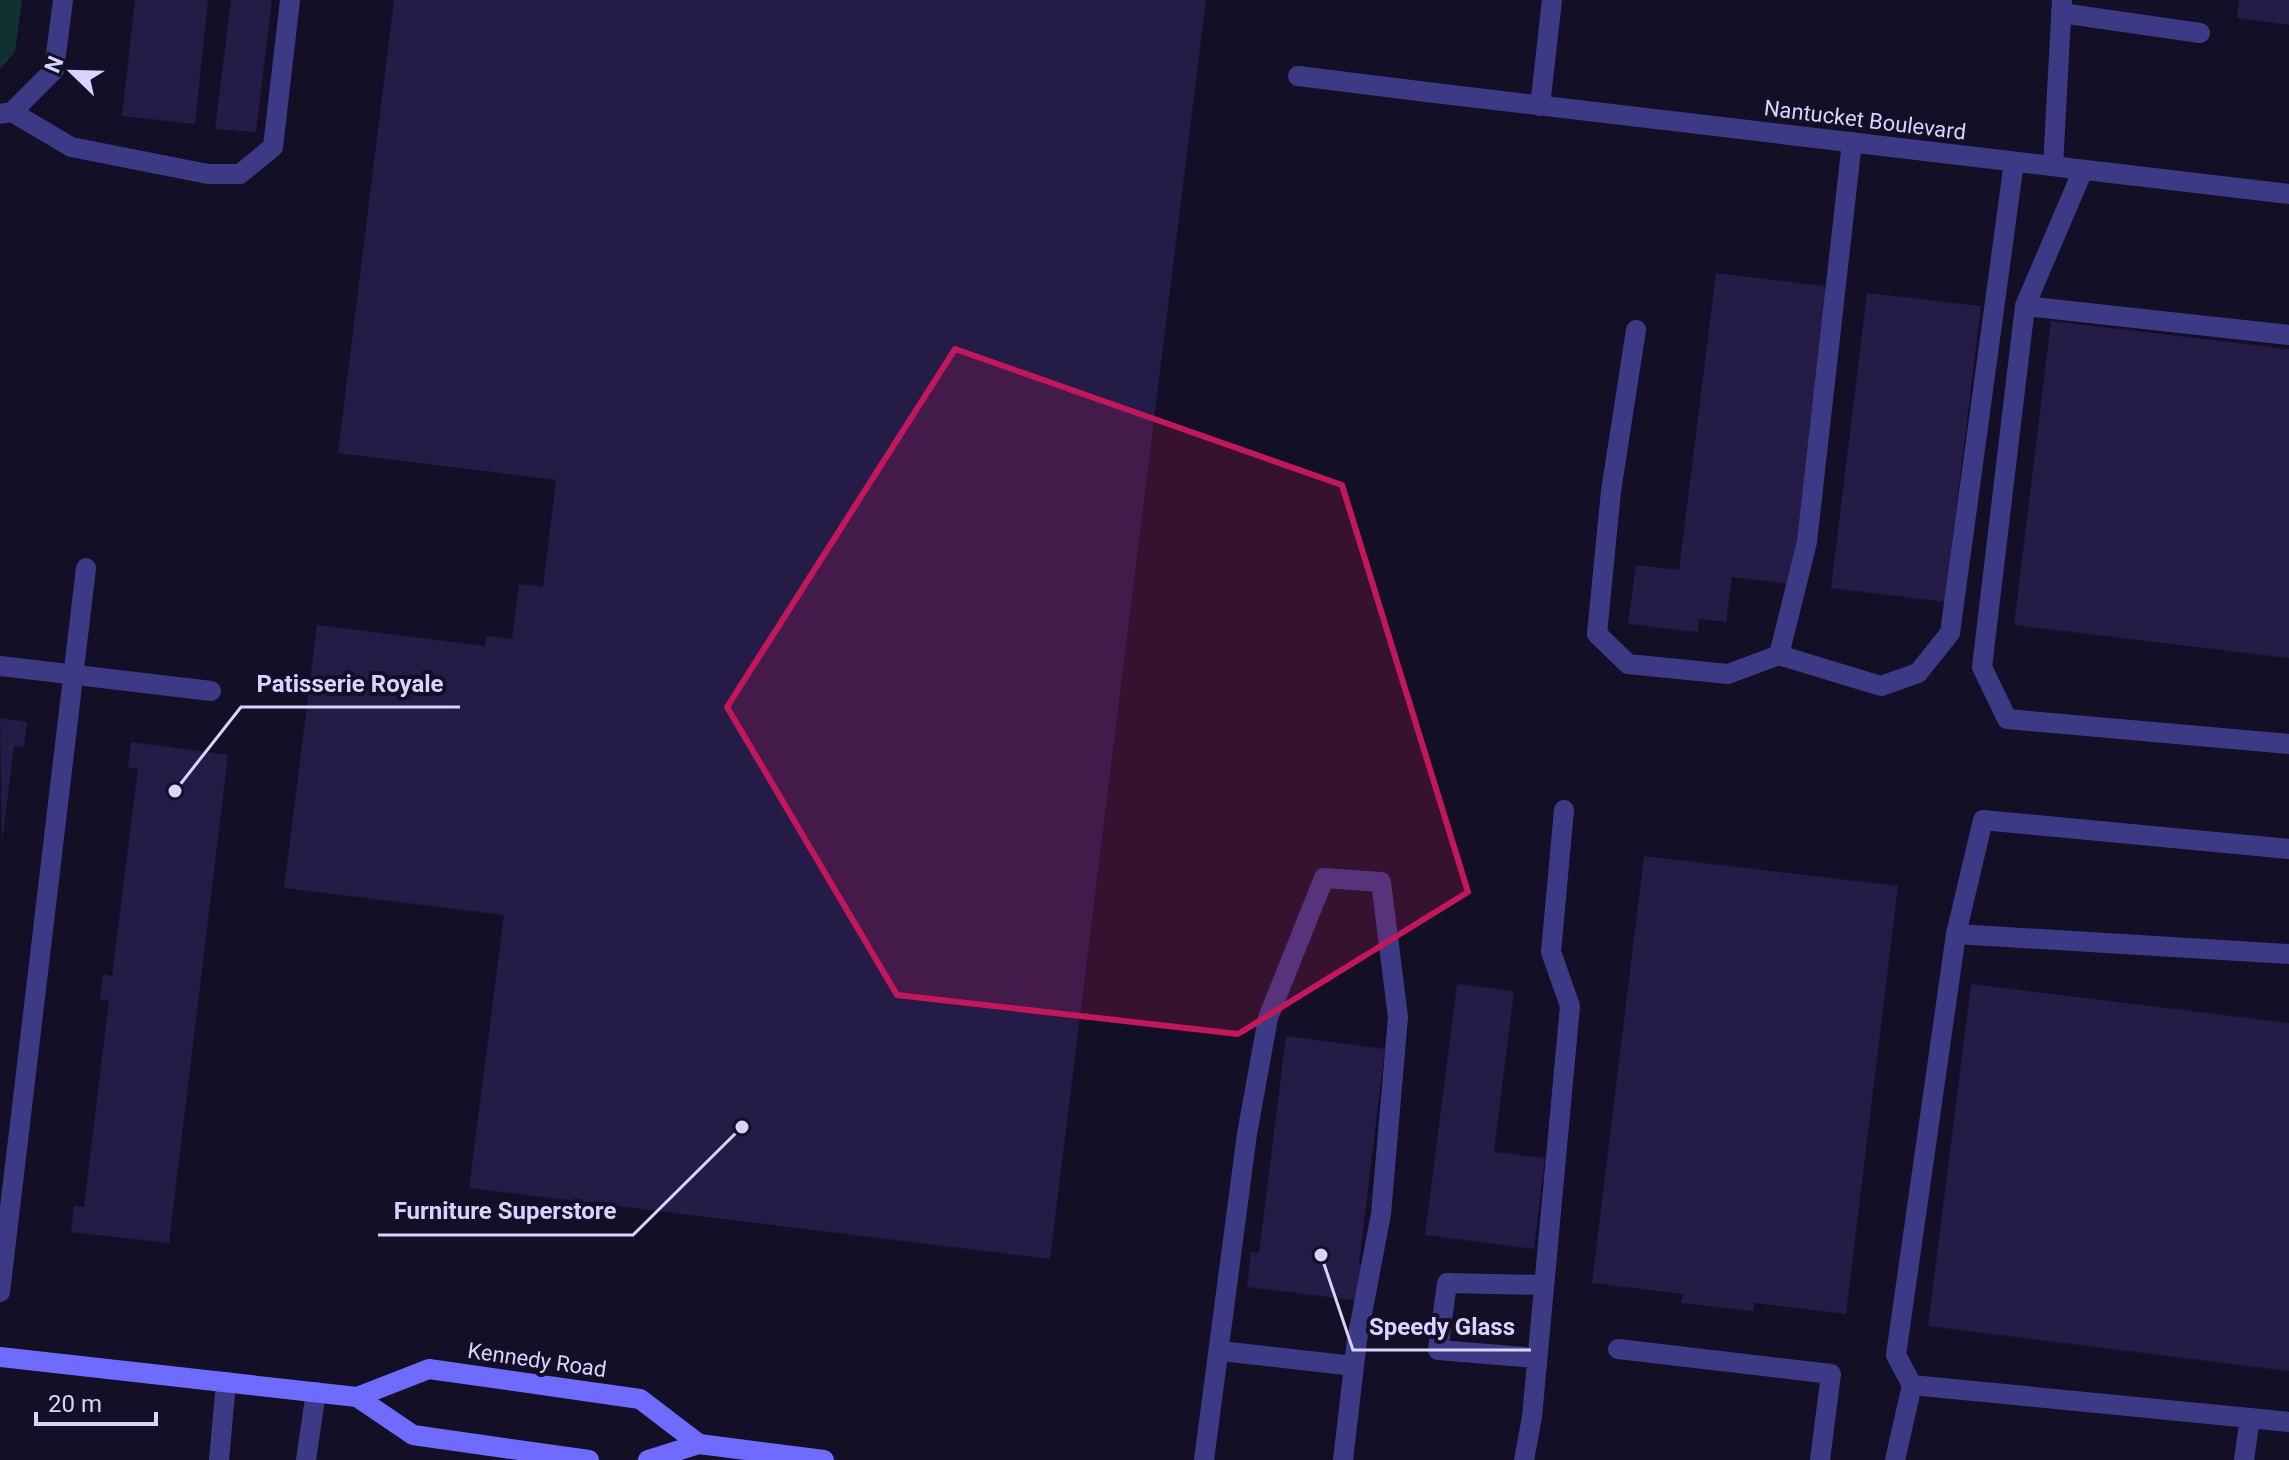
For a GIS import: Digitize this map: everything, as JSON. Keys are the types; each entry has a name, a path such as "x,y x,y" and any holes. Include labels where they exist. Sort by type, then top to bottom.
{"main road":[{"name":"Kennedy Road","path":"0,1357 357,1397 413,1435 589,1460"},
{"name":"Kennedy Road","path":"357,1397 429,1369 640,1399 699,1444 767,1456 824,1460"},
{"name":"Kennedy Road","path":"648,1460 699,1444"}],"street":[{"path":"63,0 54,70 6,113 71,147 208,174 240,174 273,147 290,0"},
{"path":"1540,106 1552,0"},
{"path":"2053,166 2061,7 2200,33"},
{"name":"Nantucket Boulevard","path":"1298,76 2289,194"},
{"path":"1779,655 1807,542 1852,142"},
{"path":"1636,330 1611,491 1597,634 1628,664 1728,674 1779,655 1881,686 1918,673 1950,633 2014,162"},
{"path":"2083,170 2025,306 1982,667 2007,719 2289,744"},
{"path":"2025,306 2289,335"},
{"path":"0,1292 86,568"},
{"path":"0,666 211,691"},
{"path":"1524,1460 1537,1358 1570,1006 1551,952 1564,810"},
{"path":"1895,1460 1912,1385 1896,1355 1956,934 1983,820 2289,849"},
{"path":"1204,1460 1221,1351 1247,1134 1268,1018 1324,878 1381,882 1398,1017 1381,1214 1354,1366 1343,1460"},
{"path":"1956,934 2289,954"},
{"path":"1537,1358 1438,1350 1447,1283 1544,1285"},
{"path":"1618,1349 1831,1374 1820,1460"},
{"path":"1221,1351 1354,1366"},
{"path":"219,1460 226,1382"},
{"path":"1912,1385 2289,1422"},
{"path":"306,1460 316,1392"},
{"path":"2244,1460 2250,1418"}],"highlighted area":[{"path":"955,349 1342,485 1468,892 1238,1034 897,995 727,707"}],"green space":[{"path":"0,0 22,0 15,52 0,69"}],"building":[{"path":"135,0 208,0 195,124 122,116"},
{"path":"231,0 272,0 256,132 215,129"},
{"path":"394,0 1206,0 1050,1259 469,1188 504,915 284,888 317,625 485,646 486,636 512,639 519,584 543,587 556,480 338,453"},
{"path":"2239,0 2289,0 2289,25 2237,18"},
{"path":"1716,273 1831,287 1793,584 1732,577 1726,622 1699,619 1698,632 1628,624 1636,565 1679,570"},
{"path":"1867,293 1981,306 1945,602 1831,588"},
{"path":"2051,321 2289,349 2289,658 2014,625"},
{"path":"0,718 27,722 24,747 14,746 2,842"},
{"path":"131,742 228,755 169,1243 71,1232 74,1206 84,1207 109,1000 100,999 103,974 112,976 138,769 128,768"},
{"path":"1644,856 1898,886 1846,1314 1754,1303 1754,1311 1681,1303 1683,1294 1592,1283"},
{"path":"1457,984 1514,991 1494,1152 1545,1158 1534,1249 1425,1235"},
{"path":"1971,984 2289,1023 2289,1371 1928,1326"},
{"path":"1286,1036 1385,1049 1359,1264 1366,1265 1361,1301 1247,1287 1251,1252 1259,1253"}],"place":[{"name":"Patisserie Royale","path":"175,791"},
{"name":"Furniture Superstore","path":"742,1127"},
{"name":"Speedy Glass","path":"1321,1255"}]}
